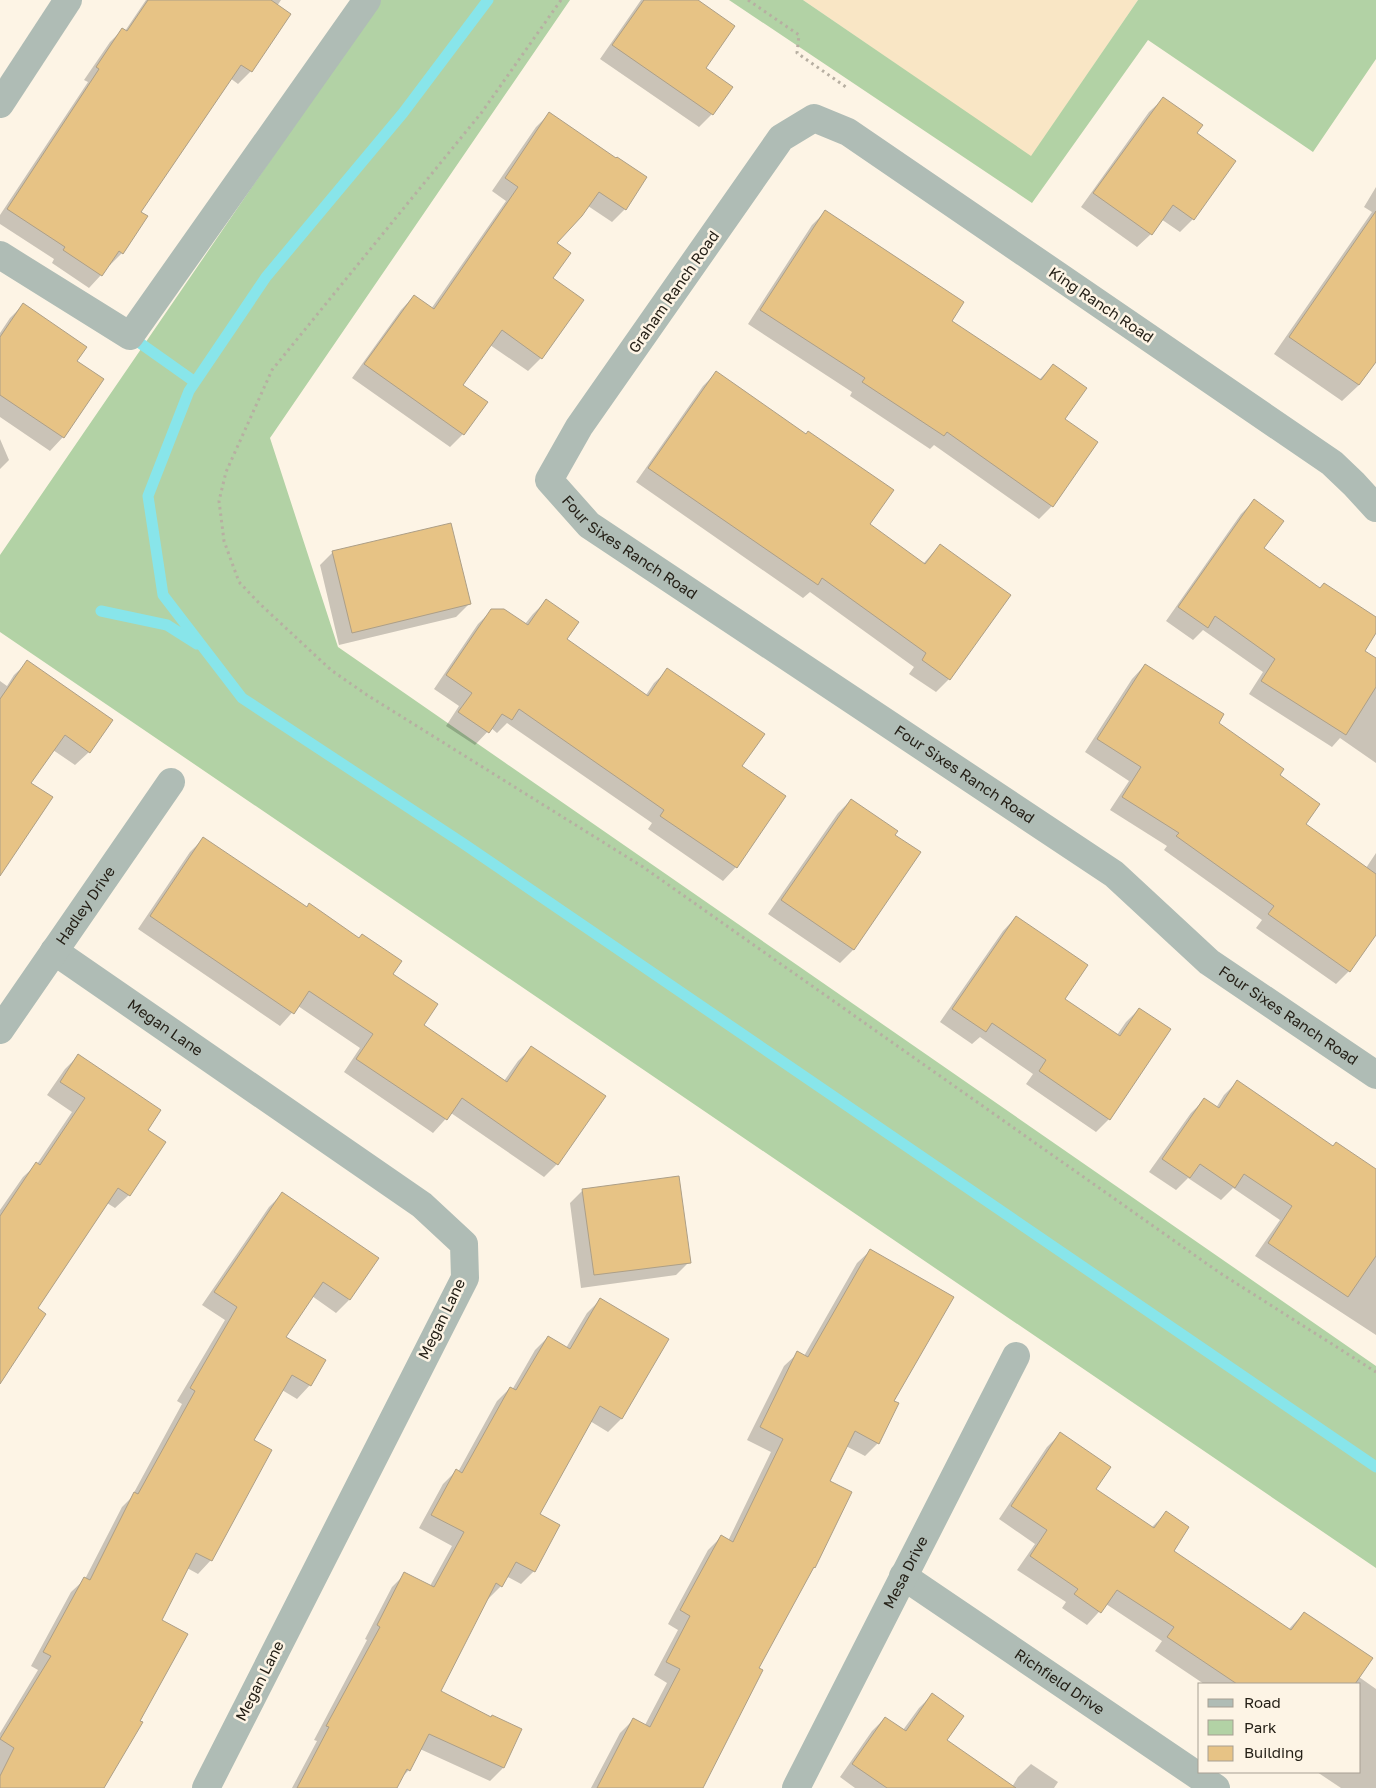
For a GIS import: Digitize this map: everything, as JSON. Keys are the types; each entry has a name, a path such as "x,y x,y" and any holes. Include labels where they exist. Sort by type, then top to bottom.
{"street":[{"path":"0,104 68,0"},
{"path":"0,255 130,336 367,0"},
{"name":"Graham Ranch Road","path":"548,480 579,427 781,138 814,118"},
{"name":"King Ranch Road","path":"814,118 848,132 1332,463 1376,508"},
{"name":"Four Sixes Ranch Road","path":"548,480 589,525 1114,874 1209,962 1375,1071"},
{"name":"Hadley Drive","path":"0,1030 170,782"},
{"name":"Megan Lane","path":"54,951 422,1205 464,1244 465,1278 206,1788"},
{"name":"Mesa Drive","path":"796,1788 1016,1356"},
{"name":"Richfield Drive","path":"903,1576 1216,1788"}],"path":[{"path":"561,0 482,112 272,370 226,472 219,501 224,541 239,582 330,670 643,867 1220,1273 1376,1372"},
{"path":"748,0 799,35 797,53 846,87"}],"shaded area":[{"path":"803,0 1138,0 1031,157"}],"green space":[{"path":"380,0 570,0 270,438 338,647 1376,1366 1376,1568 0,632 0,555"},
{"path":"729,0 803,0 1031,156 1138,0 1376,0 1376,59 1313,152 1148,40 1032,203"}],"building":[{"path":"148,0 271,0 291,14 252,72 241,65 141,212 148,216 123,254 119,251 102,276 63,250 65,247 7,209 99,69 96,67 122,28 127,31"},
{"path":"644,0 698,0 735,26 706,68 733,87 713,115 612,45"},
{"path":"1163,97 1203,125 1197,133 1236,161 1194,220 1173,205 1152,235 1093,193"},
{"path":"549,112 647,177 626,210 599,192 582,216 557,243 571,253 553,278 584,300 542,359 502,330 463,385 488,402 464,435 364,364 414,295 434,309 518,187 505,178"},
{"path":"825,210 964,302 952,321 1041,380 1053,364 1087,388 1065,419 1098,442 1053,507 947,432 944,436 862,382 865,378 760,310"},
{"path":"1376,211 1376,362 1359,385 1289,337"},
{"path":"23,303 87,347 77,361 104,379 64,438 0,395 0,337"},
{"path":"716,371 806,434 808,431 894,490 870,524 925,564 940,544 1011,595 950,680 922,660 926,653 822,578 818,585 648,468"},
{"path":"1254,499 1284,521 1264,548 1320,588 1324,583 1376,617 1376,633 1365,651 1376,658 1376,687 1346,735 1261,681 1275,659 1215,616 1208,628 1178,607"},
{"path":"451,523 471,604 352,633 332,551"},
{"path":"546,599 579,622 567,639 648,696 667,668 765,734 742,766 786,796 737,868 660,816 664,810 519,709 512,720 502,714 489,733 458,712 472,693 446,675 491,609 504,609 528,625"},
{"path":"27,660 113,720 90,753 65,735 31,783 53,797 0,876 0,699"},
{"path":"1145,664 1224,714 1219,723 1284,769 1280,775 1320,804 1306,824 1376,874 1376,935 1350,972 1268,914 1274,906 1176,836 1179,833 1122,797 1141,767 1097,739"},
{"path":"851,799 898,831 895,835 921,852 854,950 781,900"},
{"path":"203,837 307,907 309,903 359,938 362,934 402,961 393,974 438,1004 424,1025 507,1082 531,1046 606,1096 558,1165 462,1098 447,1120 356,1059 373,1034 309,991 294,1014 150,916"},
{"path":"1016,916 1088,965 1065,999 1120,1036 1139,1008 1171,1029 1110,1120 1039,1071 1046,1060 992,1023 986,1032 952,1009"},
{"path":"78,1054 161,1110 148,1130 166,1142 130,1196 118,1188 38,1308 46,1314 0,1384 0,1216 36,1162 40,1165 85,1098 60,1082"},
{"path":"1237,1080 1333,1146 1336,1142 1376,1169 1376,1256 1348,1297 1268,1243 1292,1206 1244,1174 1235,1188 1200,1164 1190,1178 1162,1159 1204,1098 1219,1108"},
{"path":"679,1176 691,1263 594,1275 582,1189"},
{"path":"282,1192 379,1258 350,1300 323,1282 286,1337 326,1360 311,1386 292,1375 254,1440 272,1450 212,1561 196,1553 162,1620 188,1634 140,1721 143,1722 104,1788 0,1788 0,1776 14,1748 0,1739 51,1656 43,1652 84,1577 90,1580 134,1492 138,1494 195,1391 190,1388 237,1307 214,1292"},
{"path":"870,1249 954,1297 894,1401 899,1403 879,1444 855,1431 830,1481 852,1492 815,1568 759,1668 763,1670 703,1788 597,1788 633,1718 650,1727 680,1669 666,1662 690,1616 680,1610 721,1535 733,1542 783,1439 760,1427 797,1351 808,1357"},
{"path":"600,1298 669,1339 622,1419 600,1406 540,1514 560,1525 535,1572 516,1562 502,1587 496,1583 441,1691 491,1717 492,1715 522,1729 504,1768 429,1734 410,1771 407,1769 397,1788 297,1788 329,1727 326,1726 380,1627 377,1625 404,1572 434,1587 464,1532 431,1515 456,1469 462,1473 510,1387 516,1390 548,1336 570,1349"},
{"path":"1060,1432 1111,1467 1096,1489 1154,1528 1166,1511 1189,1527 1174,1551 1291,1630 1304,1612 1373,1658 1356,1683 1236,1683 1167,1637 1174,1627 1117,1590 1101,1613 1074,1594 1078,1589 1030,1556 1047,1530 1011,1506"},
{"path":"932,1693 964,1716 947,1740 1016,1788 887,1788 852,1764 885,1717 906,1731"}],"waterway":[{"path":"488,0 403,113 266,277 189,391 148,496 163,595 242,698 464,844 1376,1467"},
{"path":"130,336 195,382"},
{"path":"101,611 167,625 197,644"}]}
